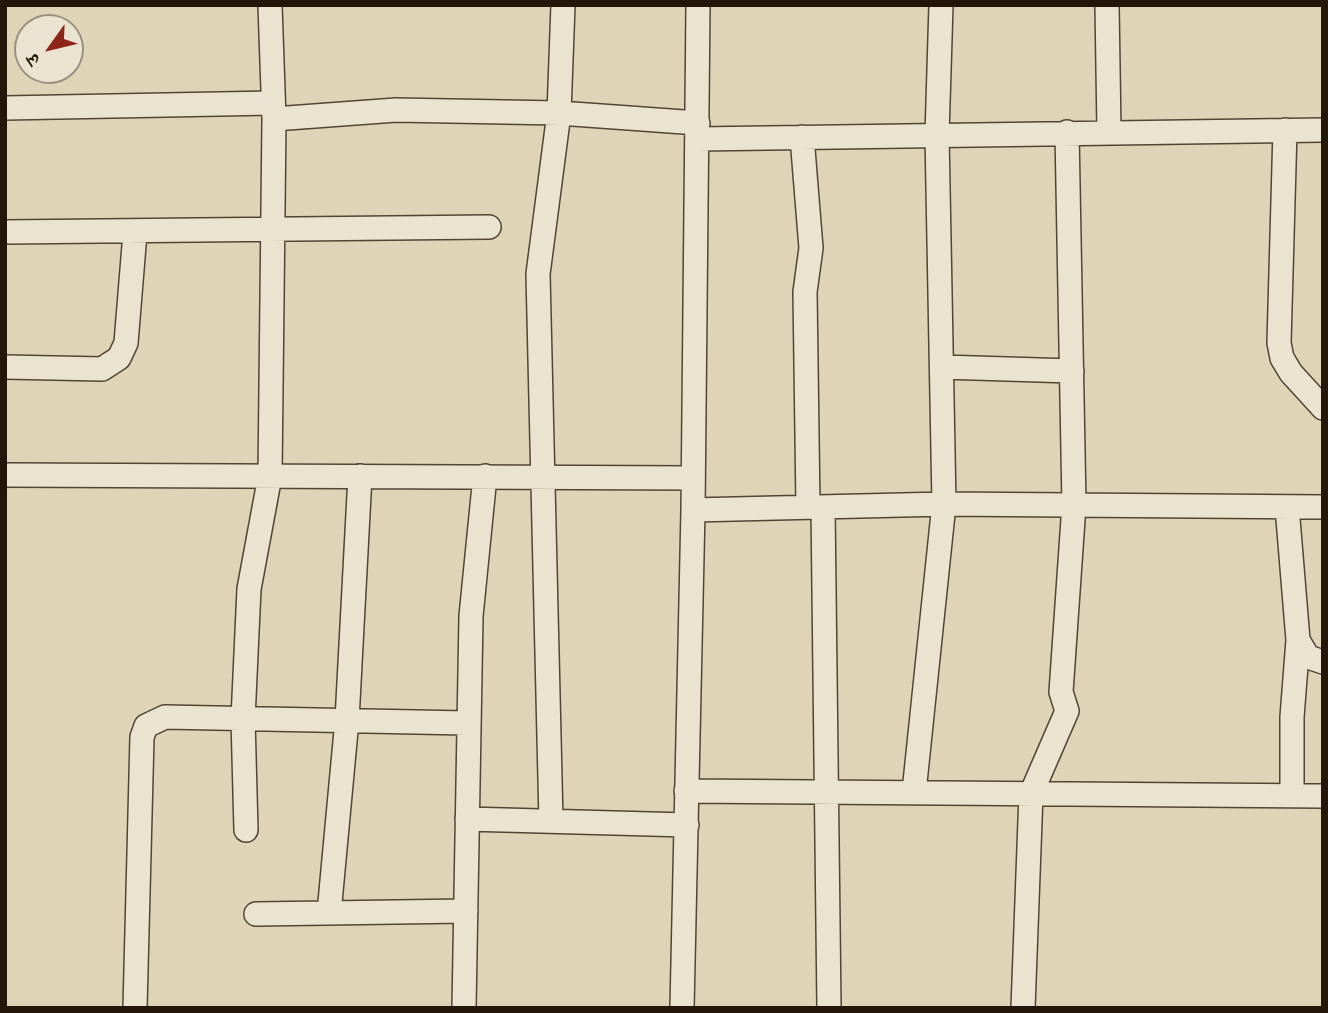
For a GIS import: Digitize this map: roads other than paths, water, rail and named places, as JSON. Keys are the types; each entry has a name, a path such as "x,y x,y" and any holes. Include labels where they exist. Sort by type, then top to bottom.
{"street":[{"path":"246,830 243,719 248,589 270,476 273,111 270,5"},
{"path":"551,821 538,274 559,113 563,5"},
{"path":"682,1008 693,510 698,5"},
{"path":"914,793 943,504 937,135 941,5"},
{"path":"1107,5 1109,131"},
{"path":"5,108 559,113 698,131 802,137 1323,130"},
{"path":"1285,130 1279,343 1282,358 1291,373 1323,408"},
{"path":"1023,1008 1031,794 1067,711 1061,692 1074,505 1067,132"},
{"path":"802,137 811,248 805,292 828,792 829,1008"},
{"path":"5,232 135,233 489,227"},
{"path":"5,367 102,369 119,358 126,343 135,233"},
{"path":"942,367 1072,371"},
{"path":"5,475 693,478"},
{"path":"329,913 347,720 360,476"},
{"path":"464,1008 466,723 471,615 485,476"},
{"path":"693,510 943,504 1323,507"},
{"path":"1287,507 1298,640 1292,717 1292,795"},
{"path":"1298,640 1308,657 1323,662"},
{"path":"135,1008 142,737 146,726 165,717 466,723"},
{"path":"687,791 1323,796"},
{"path":"467,819 687,825"},
{"path":"256,914 466,911"}]}
